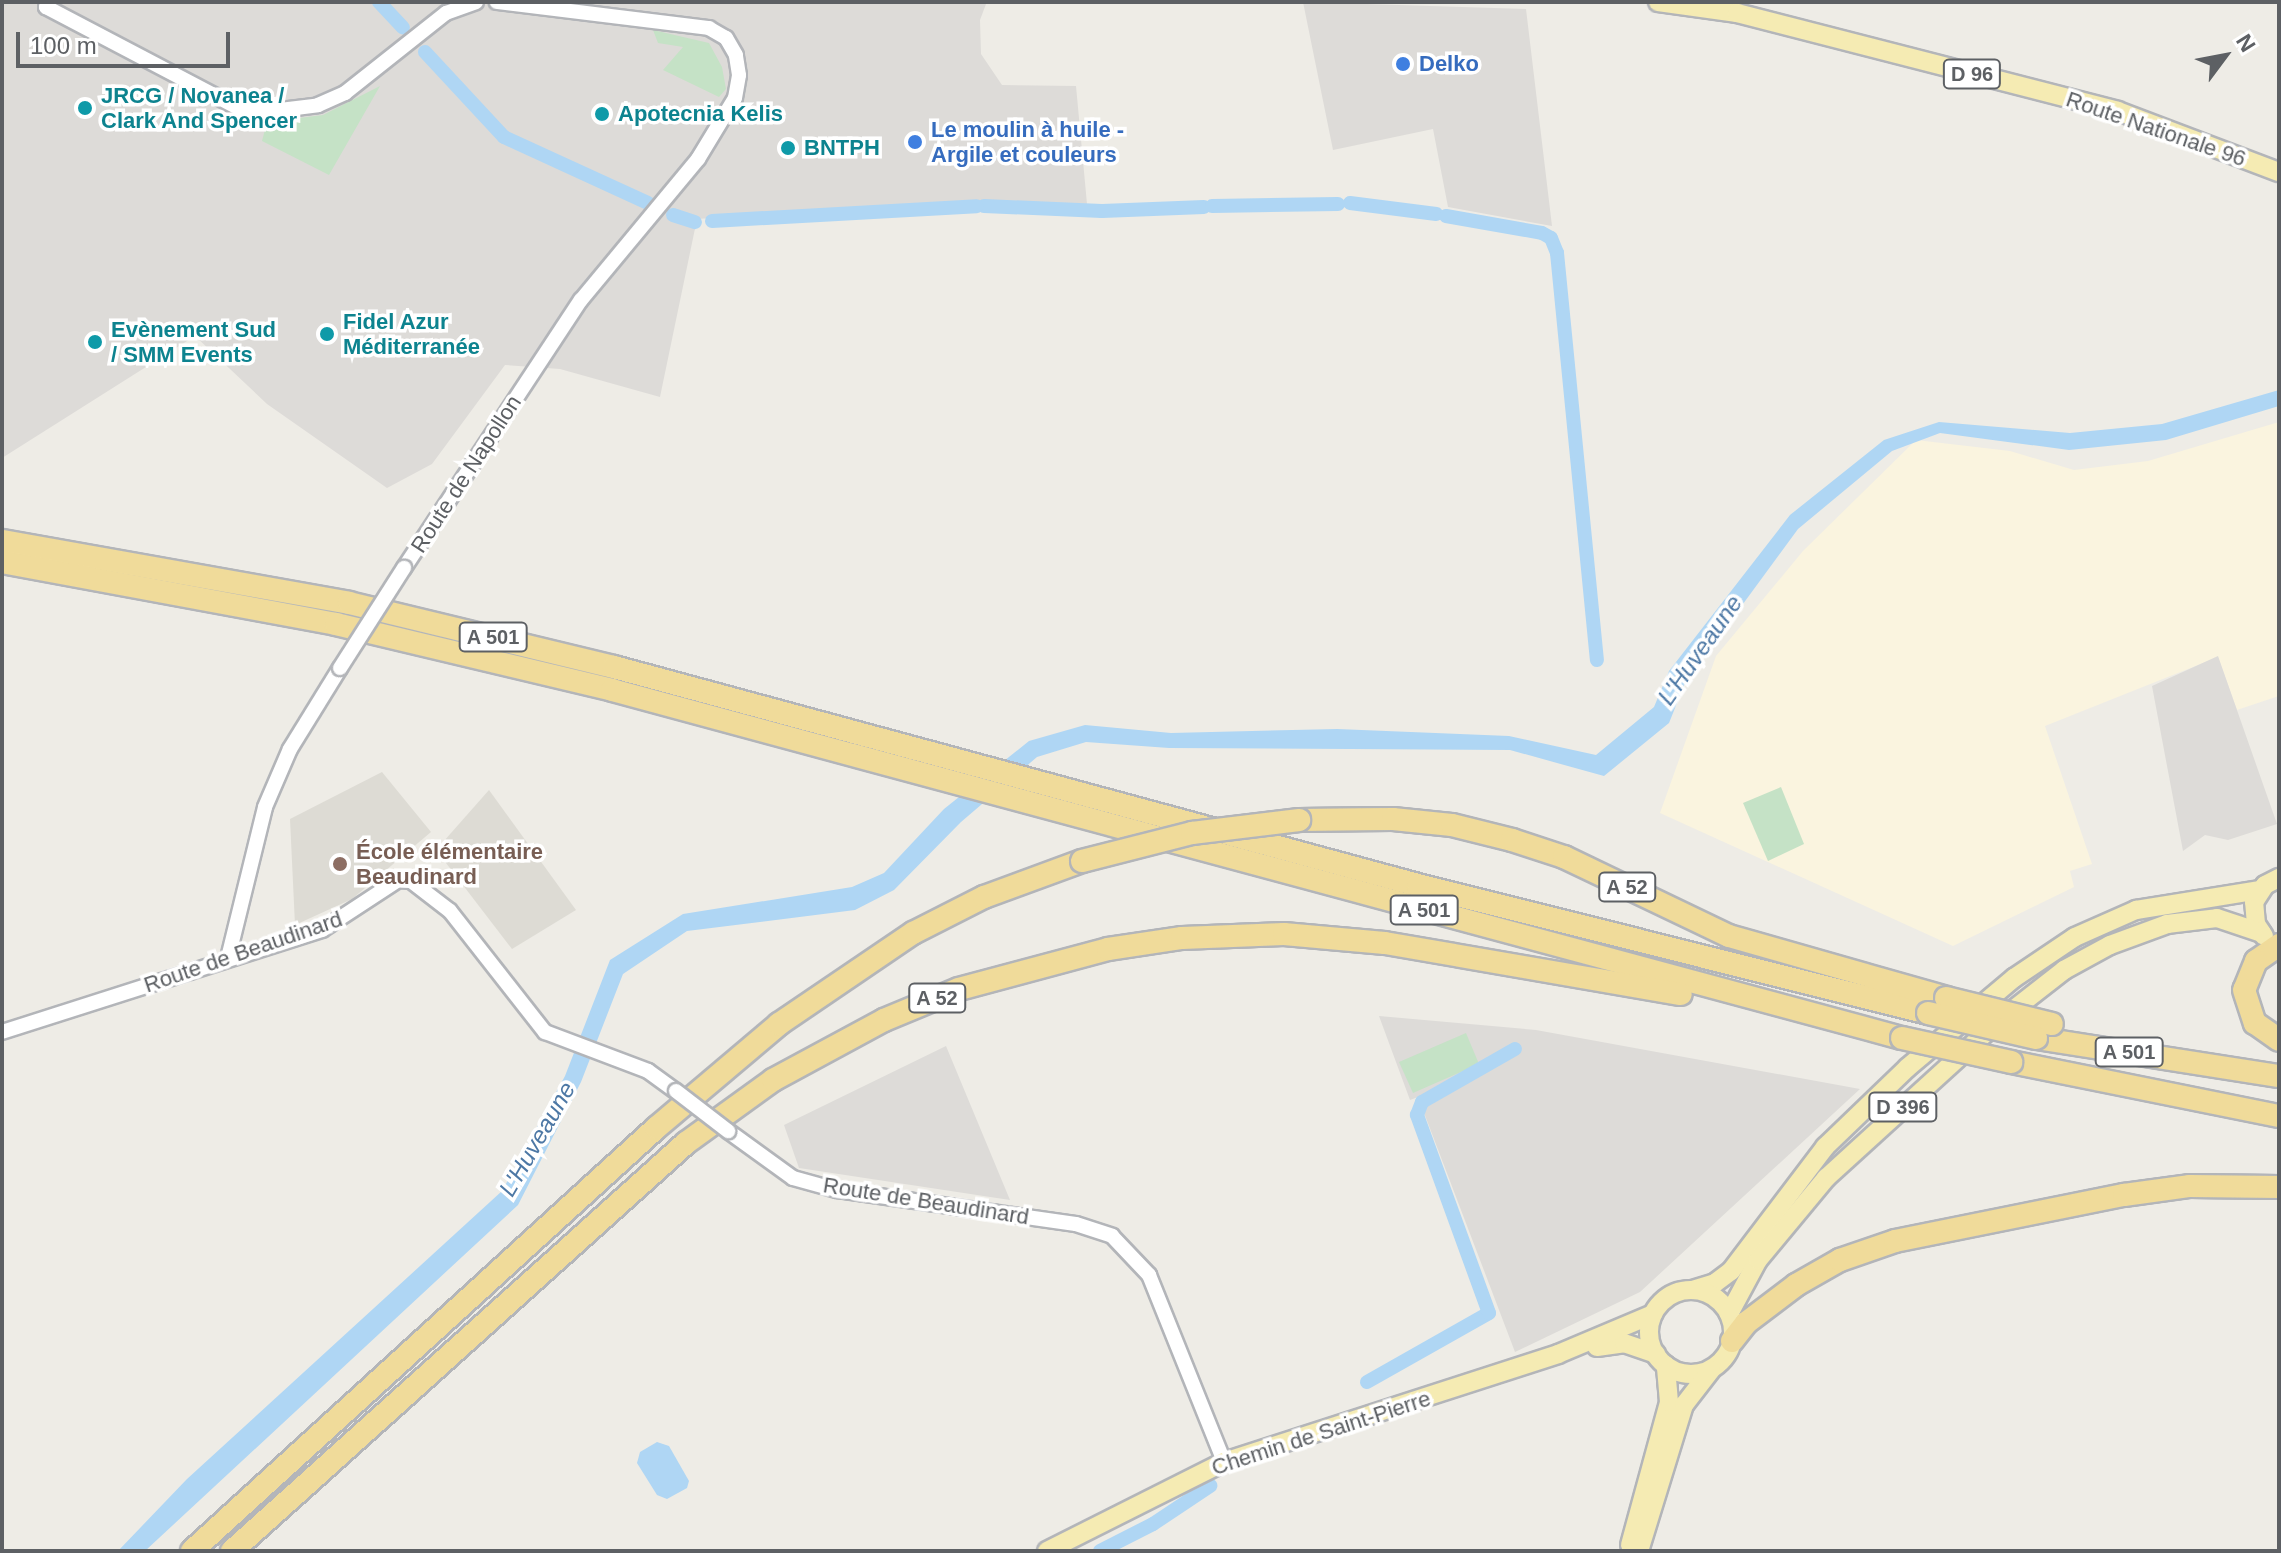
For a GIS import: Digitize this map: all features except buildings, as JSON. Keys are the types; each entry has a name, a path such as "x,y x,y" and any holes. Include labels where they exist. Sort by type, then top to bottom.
{"highway":[{"name":"A 501","path":"2,541 349,603 628,670 1570,925 1928,1013 2044,1031 2279,1076"},
{"name":"A 501","path":"2,562 336,624 961,783 1824,1019"},
{"name":"A 52","path":"192,1551 645,1138 779,1024 913,933 984,897 1082,861 1192,833 1299,820 1393,819 1452,825 1564,857 1729,936 1946,998 2044,1031"},
{"name":"A 52","path":"232,1551 686,1143 773,1080 884,1020 959,989 1108,949 1182,938 1284,934 1487,958 1824,1019 2011,1062 2279,1116"},
{"path":"2273,941 2256,961 2244,990 2255,1023 2279,1040"},
{"path":"1732,1341 1746,1323 1796,1285 1840,1260 1895,1241 2124,1195 2190,1186 2279,1187"}],"main road":[{"name":"Route Nationale 96","path":"1658,2 1730,11 2118,111 2279,172"},
{"path":"2273,941 2253,913 2260,890 2279,878"},
{"name":"D 396","path":"1692,1290 1715,1283 1731,1271 1825,1147 1907,1068 2025,970 2075,937 2136,910 2260,890"},
{"name":"D 396","path":"1729,1314 1766,1249 1826,1178 1995,1024 2064,970 2110,945 2167,924 2217,918 2273,941"},
{"path":"1628,1551 1667,1412 1661,1360 1650,1341 1653,1314 1663,1300 1692,1290 1720,1301 1729,1314 1732,1341 1684,1405 1639,1551"},
{"name":"Chemin de Saint-Pierre","path":"1047,1551 1224,1462 1558,1354 1653,1314"},
{"name":"Chemin de Saint-Pierre","path":"1558,1354 1624,1343 1661,1360"},
{"path":"1661,1360 1680,1372 1712,1368"}],"street":[{"path":"47,5 240,109 280,110 318,105 345,93 446,13 476,2"},
{"name":"Route de Napollon","path":"228,958 265,807 290,749 404,568 581,300 698,159 735,98 736,55 726,38 709,28 497,2"},
{"name":"Route de Beaudinard","path":"2,1032 322,930 398,880 411,881 450,911 535,1022 570,1045 648,1071 793,1178 822,1186 1076,1224 1112,1236 1149,1275 1224,1462"}],"shaded area":[{"path":"2,2 1016,2 986,4 980,20 981,54 1002,85 1076,86 1087,204 985,200 697,219 660,397 560,369 505,365 432,464 387,488 267,404 195,336 2,458"},
{"path":"1303,2 1526,9 1552,226 1448,207 1433,129 1333,150"},
{"path":"2279,422 2279,696 2237,710 2218,657 2045,726 2092,864 2070,871 2074,887 1953,946 1660,813 1716,656 1803,551 1916,440 2010,451 2074,470 2148,461"},
{"path":"2218,656 2277,824 2228,840 2205,835 2183,851 2152,686"},
{"name":"École élémentaire Beaudinard","path":"382,772 431,832 352,899 295,925 290,819"},
{"path":"489,790 576,910 512,949 436,850"},
{"path":"1379,1016 1536,1030 1860,1089 1640,1292 1515,1352 1418,1097 1410,1100"},
{"path":"946,1046 1010,1200 799,1168 784,1125"}],"green space":[{"path":"653,30 709,43 722,67 726,89 719,97 663,70 683,47 658,43"},
{"path":"380,86 329,175 262,141 267,122 323,115"},
{"path":"1781,787 1804,844 1768,861 1743,803"},
{"path":"1466,1033 1479,1064 1413,1093 1399,1062"}],"water":[{"name":"L'Huveaune","path":"2279,390 2279,406 2166,440 2069,450 1940,433 1892,451 1798,529 1685,683 1669,723 1604,776 1510,750 1169,748 1086,742 1037,757 961,822 894,890 855,910 687,931 623,974 581,1082 518,1205 145,1551 118,1551 187,1479 502,1191 565,1076 610,960 683,914 852,887 884,873 944,809 1029,741 1085,725 1171,733 1337,729 1509,736 1596,755 1654,707 1669,671 1790,515 1884,440 1939,422 2070,433 2162,424"},
{"path":"657,1442 669,1446 689,1481 687,1488 667,1499 657,1495 637,1463 640,1452"}],"waterway":[{"path":"379,2 403,28"},
{"path":"425,52 504,137 648,203"},
{"path":"1350,203 1436,214"},
{"path":"1212,206 1338,204"},
{"path":"712,221 977,206"},
{"path":"984,206 1102,211 1204,207"},
{"path":"673,215 695,222"},
{"path":"1446,216 1542,233 1551,238 1557,253 1597,660"},
{"path":"1367,1382 1489,1313 1417,1115 1422,1102 1515,1049"},
{"path":"1100,1551 1153,1524 1210,1486"}],"place":[{"name":"Delko","path":"1403,64"},
{"name":"JRCG / Novanea / Clark And Spencer","path":"85,108"},
{"name":"Apotecnia Kelis","path":"602,114"},
{"name":"Le moulin à huile - Argile et couleurs","path":"915,142"},
{"name":"BNTPH","path":"788,148"},
{"name":"Fidel Azur Méditerranée","path":"327,334"},
{"name":"Evènement Sud / SMM Events","path":"95,342"},
{"name":"École élémentaire Beaudinard","path":"340,864"}]}
